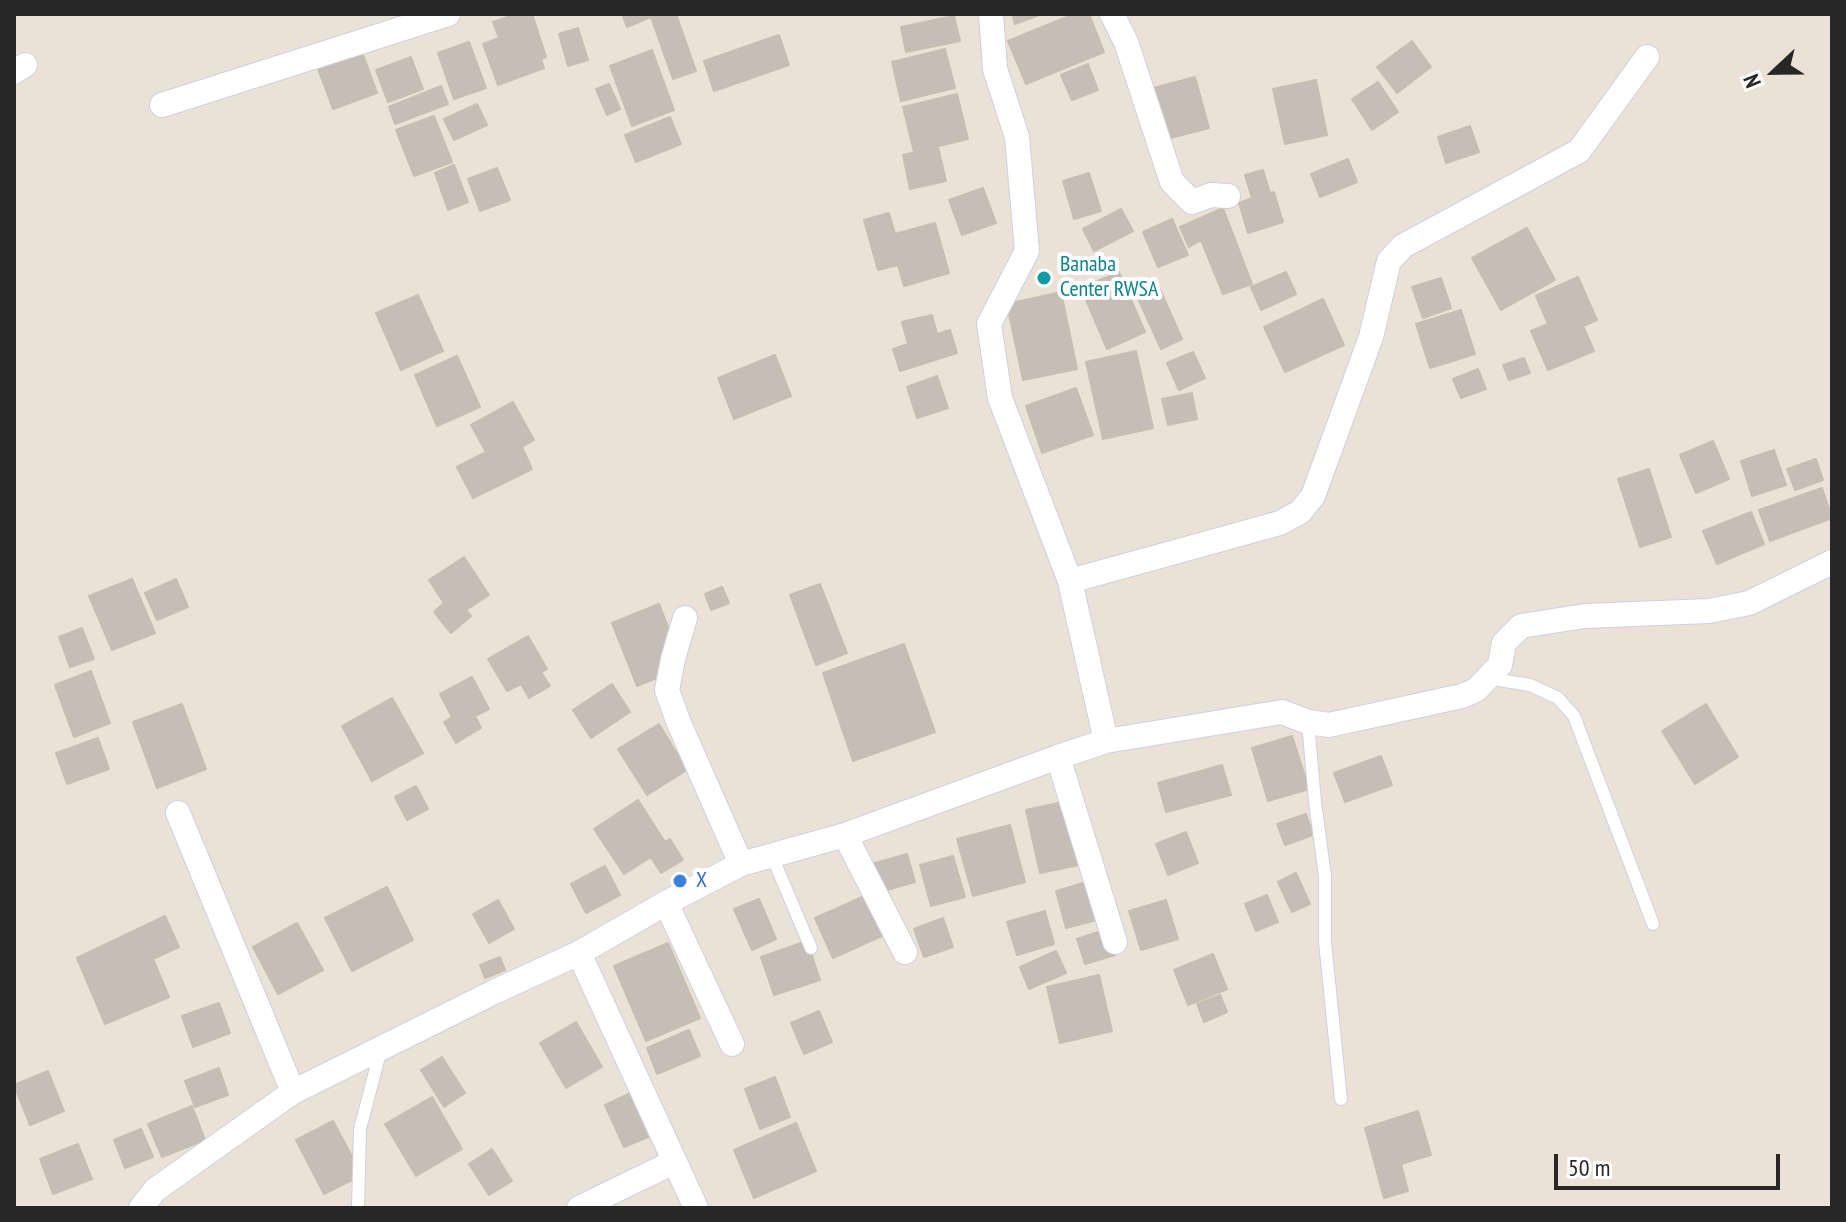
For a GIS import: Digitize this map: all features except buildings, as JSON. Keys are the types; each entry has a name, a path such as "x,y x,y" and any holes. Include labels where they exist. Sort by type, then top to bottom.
{"street":[{"path":"162,105 448,14"},
{"path":"991,14 995,69 1017,137 1027,251 989,324 1000,398 1070,581 1106,741"},
{"path":"1112,14 1126,42 1172,182 1192,202 1211,195 1228,196"},
{"path":"1070,581 1280,523 1300,512 1313,496 1371,337 1389,261 1403,246 1579,151 1647,57"},
{"path":"141,1208 155,1190 293,1092 579,953 741,864 845,835 1106,741 1282,712 1308,722 1329,725 1462,696 1476,690 1500,665 1504,643 1521,626 1585,616 1709,611 1749,603 1832,562"},
{"path":"685,618 667,690 741,864"},
{"path":"1058,757 1115,942"},
{"path":"178,813 293,1092"},
{"path":"845,835 905,952"},
{"path":"666,903 732,1044"},
{"path":"579,953 696,1208"},
{"path":"579,1208 674,1162"}],"lane":[{"path":"1487,678 1530,685 1544,691 1558,698 1574,716 1653,924"},
{"path":"1308,722 1325,876 1325,942 1341,1099"},
{"path":"772,856 811,948"},
{"path":"358,1208 360,1129 381,1049"}],"place":[{"name":"Banaba Center RWSA","path":"1044,278"},
{"name":"X","path":"680,881"}]}
